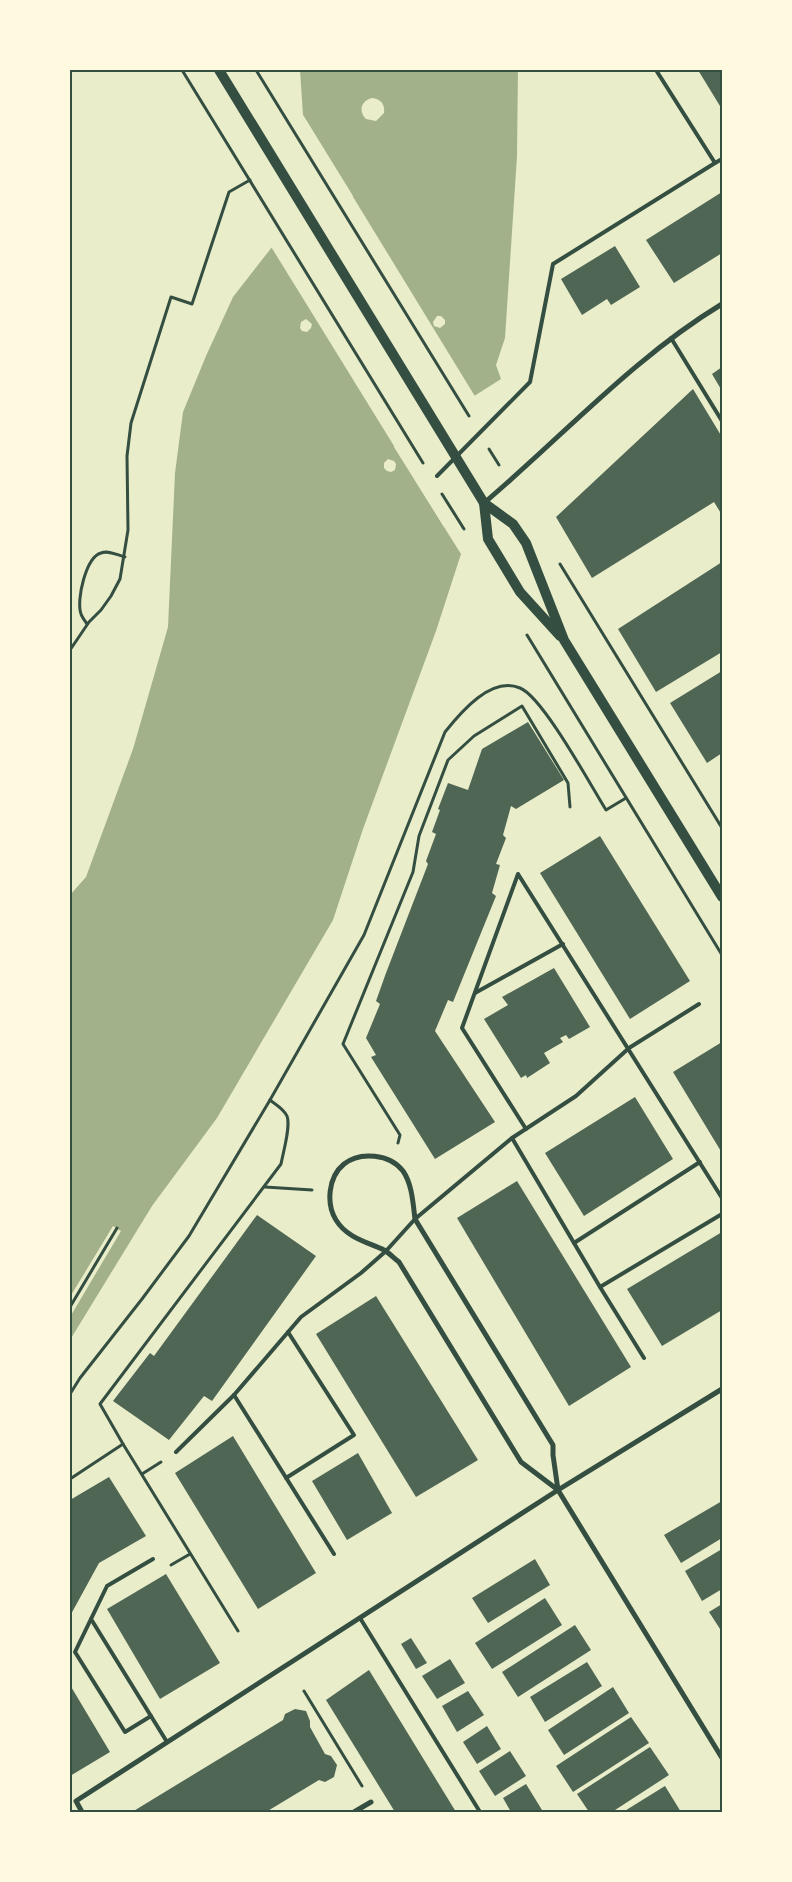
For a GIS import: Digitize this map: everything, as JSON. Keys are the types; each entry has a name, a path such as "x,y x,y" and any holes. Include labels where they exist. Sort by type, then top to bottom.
{"main road":[{"path":"219,70 484,503 513,524 526,543 564,640 722,897"},
{"path":"484,503 488,539 520,592 564,640"}],"street":[{"path":"484,503 626,374 671,338 722,304"},
{"path":"558,1490 552,1455 553,1445 415,1219 410,1188 403,1171 393,1162 380,1157 355,1158 343,1165 334,1177 330,1191 330,1206 336,1220 345,1232 386,1251 399,1262 521,1462 558,1490 722,1758"},
{"path":"82,1812 76,1801 558,1490 722,1389"},
{"path":"354,1812 371,1802"}],"lane":[{"path":"656,70 715,163"},
{"path":"437,476 530,382 553,264 722,158"},
{"path":"671,338 722,421"},
{"path":"526,1129 462,1028 518,874 722,1198"},
{"path":"474,993 563,944"},
{"path":"176,1452 234,1395 301,1317 361,1273 386,1251 415,1219 512,1138 576,1096 629,1048 699,1004"},
{"path":"512,1138 644,1358"},
{"path":"574,1243 700,1162"},
{"path":"600,1287 722,1214"},
{"path":"286,1478 354,1435 288,1332"},
{"path":"234,1395 334,1554"},
{"path":"151,1716 125,1732 75,1652 108,1586 153,1559"},
{"path":"360,1618 480,1812"},
{"path":"91,1619 168,1742"}],"path":[{"path":"182,70 427,469"},
{"path":"256,70 469,417"},
{"path":"70,650 87,624 101,610 111,596 120,578 128,530 127,445 131,423 171,297 192,304 229,192 250,180"},
{"path":"485,442 510,481"},
{"path":"438,486 453,512"},
{"path":"87,624 81,613 80,601 89,563 99,553 108,552 124,558"},
{"path":"557,559 722,828"},
{"path":"523,628 722,955"},
{"path":"70,1394 188,1236 270,1100 364,935 445,732 463,710 487,692 504,686 520,688 531,696 548,716 606,810 626,798"},
{"path":"393,1162 400,1135 343,1044 413,872 419,836 448,760 474,736 522,706 568,783 570,807"},
{"path":"238,1631 100,1404 281,1164 288,1117 284,1111 270,1100"},
{"path":"265,1187 330,1191"},
{"path":"70,1307 117,1228"},
{"path":"70,1384 76,1384"},
{"path":"70,1479 123,1444"},
{"path":"304,1691 371,1802"}],"shaded area":[{"path":"300,70 518,70 517,156 505,338 496,365 501,379 394,447 461,554 436,631 363,829 333,920 217,1118 152,1206 70,1340 70,895 86,877 133,749 168,627 175,473 183,412 233,297 272,247 353,196 303,115","holes":["368,99 375,99 383,105 384,113 376,121 366,119 362,113 363,104","437,316 441,316 445,320 445,324 440,328 434,326 433,322","306,319 312,324 311,328 307,332 302,331 300,328 301,322","388,459 394,461 396,464 395,470 387,471 384,468 384,463"]}],"pier":[{"path":"303,115 476,398 397,448 446,525 444,527 270,245 349,196 301,117"},
{"path":"113,1226 121,1231 70,1317 70,1297"}],"building":[{"path":"698,70 719,70 722,75 722,105 720,106"},
{"path":"722,192 722,253 674,283 646,240"},
{"path":"615,246 640,287 611,305 607,299 582,315 561,279"},
{"path":"722,367 722,391 712,374"},
{"path":"693,389 722,437 722,515 714,502 592,578 556,517"},
{"path":"722,562 722,652 656,692 618,629"},
{"path":"722,671 722,753 707,763 670,703"},
{"path":"528,722 564,780 516,809 511,806 503,835 506,838 496,864 500,865 492,893 496,896 453,1002 448,1000 435,1031 495,1122 435,1159 371,1057 376,1055 366,1038 380,1004 376,1001 428,864 426,861 436,834 432,832 448,783 468,790 482,749"},
{"path":"600,836 690,981 630,1019 540,873"},
{"path":"554,968 590,1027 569,1039 566,1035 560,1038 563,1042 544,1053 550,1063 527,1078 526,1075 521,1078 484,1019 508,1005 502,997"},
{"path":"722,1042 722,1153 673,1072"},
{"path":"635,1097 673,1159 584,1216 545,1153"},
{"path":"517,1181 631,1367 569,1406 457,1218"},
{"path":"257,1215 316,1256 212,1401 204,1396 169,1440 113,1401 150,1353 154,1356"},
{"path":"722,1232 722,1310 662,1346 627,1289"},
{"path":"376,1296 478,1460 416,1497 316,1334"},
{"path":"233,1436 316,1573 258,1609 175,1473"},
{"path":"358,1453 392,1513 347,1540 312,1481"},
{"path":"109,1477 146,1536 99,1563 70,1616 70,1500"},
{"path":"722,1501 722,1538 681,1563 664,1535"},
{"path":"722,1549 722,1589 702,1601 685,1571"},
{"path":"535,1559 550,1585 488,1623 472,1598"},
{"path":"166,1574 220,1663 160,1699 107,1609"},
{"path":"545,1598 562,1625 492,1669 475,1643"},
{"path":"722,1604 722,1632 709,1612"},
{"path":"575,1625 591,1650 518,1697 502,1672"},
{"path":"411,1638 427,1663 416,1669 401,1644"},
{"path":"450,1659 465,1683 437,1699 422,1676"},
{"path":"587,1662 602,1686 545,1722 530,1697"},
{"path":"369,1670 456,1812 395,1812 326,1700"},
{"path":"70,1685 110,1752 70,1776"},
{"path":"613,1687 629,1713 564,1755 548,1730"},
{"path":"468,1691 484,1715 457,1732 442,1706"},
{"path":"295,1709 306,1711 310,1727 325,1754 331,1756 337,1765 334,1777 325,1782 319,1780 266,1812 132,1812 283,1720 285,1714"},
{"path":"631,1717 649,1743 573,1792 556,1766"},
{"path":"487,1726 501,1749 477,1764 463,1742"},
{"path":"650,1747 669,1775 612,1812 589,1812 577,1794"},
{"path":"510,1751 526,1776 495,1796 479,1771"},
{"path":"526,1784 542,1810 539,1812 511,1812 503,1798"},
{"path":"665,1786 681,1812 623,1812"}]}
